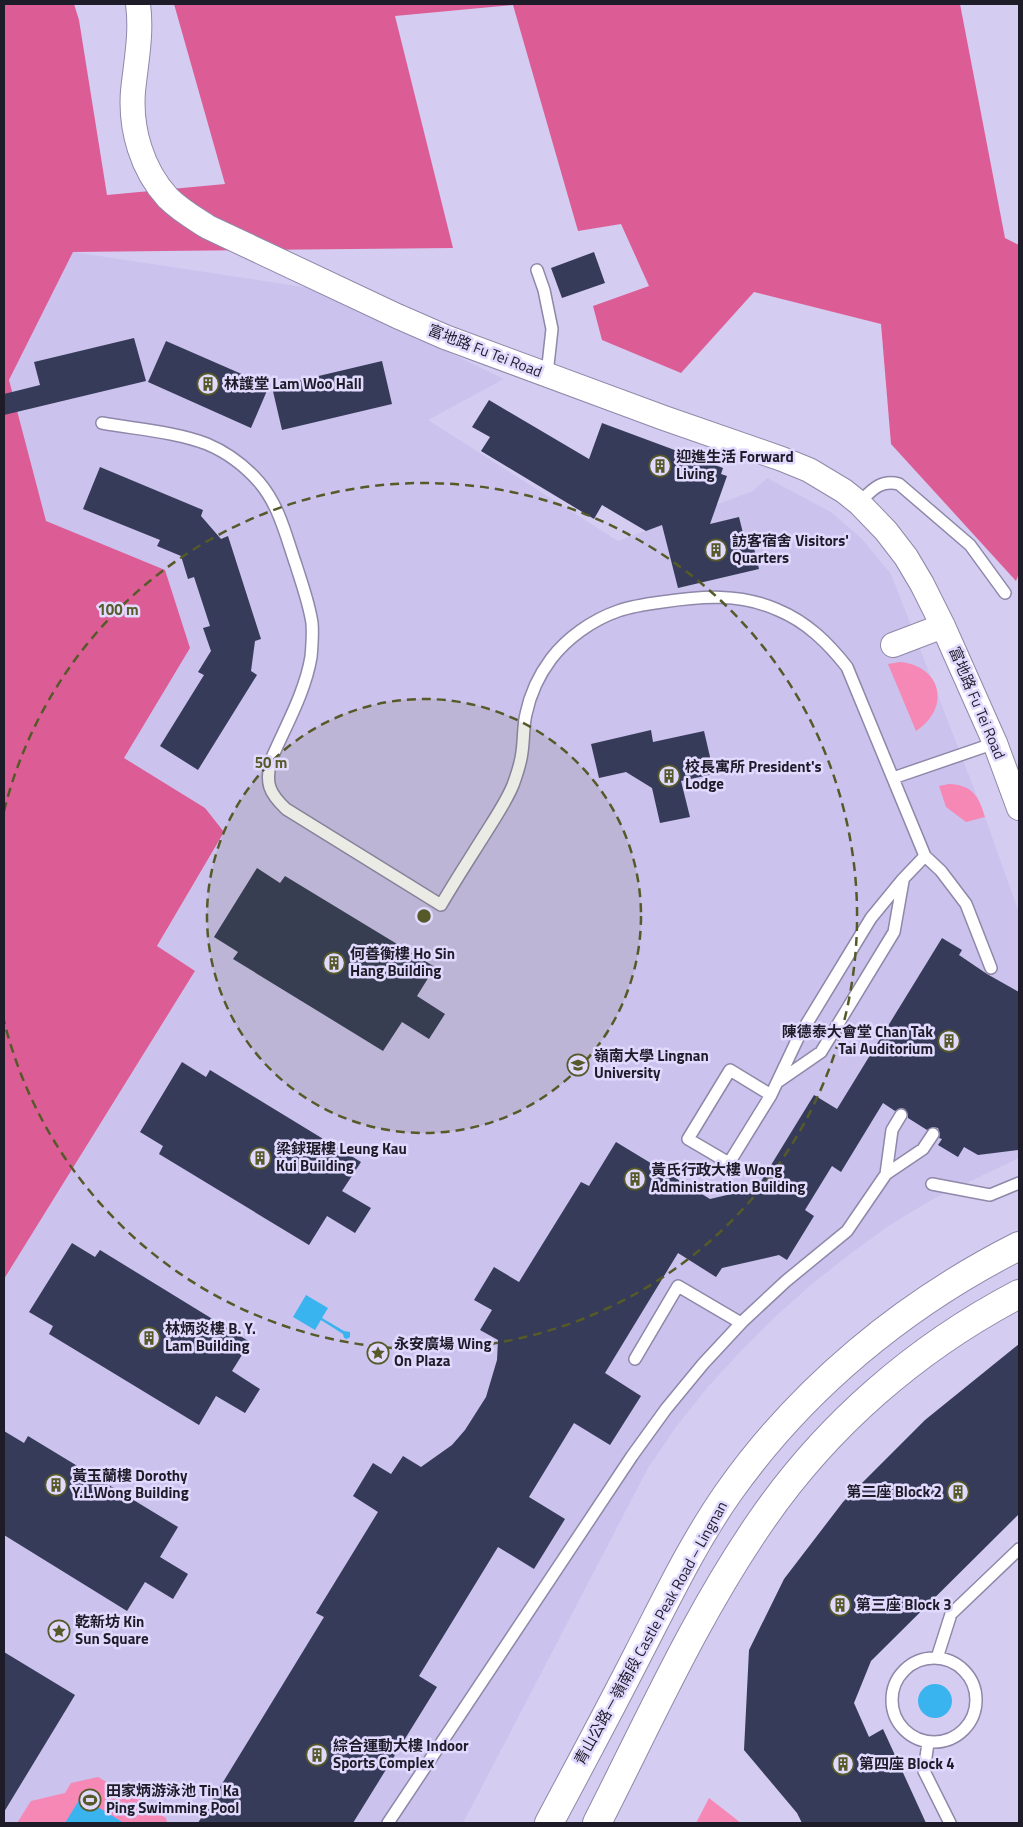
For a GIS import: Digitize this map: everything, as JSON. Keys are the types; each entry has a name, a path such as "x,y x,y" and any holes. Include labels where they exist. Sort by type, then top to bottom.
{"main road":[{"name":"青山公路－嶺南段 Castle Peak Road – Lingnan","path":"549,1823 701,1537 727,1495 757,1454 811,1395 878,1335 948,1285 1019,1246"},
{"path":"598,1823 701,1618 761,1521 791,1480 865,1400 906,1366 953,1332 1019,1294"}],"street":[{"name":"富地路 Fu Tei Road","path":"138,4 140,28 133,109 136,135 152,175 168,197 180,208 208,227 445,337 800,467 825,479 859,503 886,531 906,557 922,584 996,743 1019,808"},
{"path":"893,645 943,626"}],"lane":[{"path":"537,270 544,290 552,329 547,374"},
{"path":"102,424 186,438 207,444 226,454 259,482 271,500 280,519 304,589 312,624 312,642 306,677 271,760 268,774 269,787 276,800 286,809 441,905 512,787 522,754 525,715 531,695 551,659 565,644 581,630 599,619 618,611 638,606 713,596 735,598 758,602 779,610 799,621 817,634 847,667 925,856 941,871 966,904 991,968"},
{"path":"859,503 876,486 885,482 899,484 970,544 1005,593"},
{"path":"894,778 996,743"},
{"path":"771,1095 730,1070 688,1139 728,1163 771,1095 798,1038 871,918 925,856"},
{"path":"777,1083 821,1052 894,932 903,879"},
{"path":"886,1174 892,1130 901,1115"},
{"path":"388,1823 632,1456 678,1394 741,1323 786,1281 847,1231 886,1174 923,1149 933,1134"},
{"path":"932,1184 990,1195 1019,1183"},
{"path":"635,1359 678,1286 741,1323"},
{"path":"937,1658 951,1614 1019,1549"},
{"path":"937,1658 950,1661 962,1668 970,1679 975,1692 976,1705 973,1718 955,1738 942,1742 928,1743 902,1730 895,1717 891,1703 892,1688 899,1676 909,1665 922,1659 937,1658"},
{"path":"928,1743 924,1771 950,1823"}],"shaded area":[{"path":"4,4 74,4 79,20 107,195 225,184 174,4 960,4 1005,238 1019,245 1019,573 1016,581 891,444 881,324 754,292 681,373 602,340 593,306 649,286 621,224 578,231 513,5 395,16 453,248 73,252 9,380 46,521 165,570 190,648 124,758 205,808 224,832 157,946 195,971 4,1279"},
{"name":"嶺南大學 Lingnan University","path":"73,252 316,289 504,379 428,420 618,541 753,491 767,478 831,512 862,539 891,574 985,817 1019,913 1019,1158 933,1199 890,1225 850,1254 775,1317 707,1388 676,1427 648,1468 463,1823 4,1823 4,1279 195,972 157,947 224,832 4,740 4,390"},
{"path":"900,662 914,665 925,671 933,680 937,689 934,711 927,722 916,731 888,664"},
{"path":"949,784 969,789 980,803 985,817 966,822 946,807 939,786"},
{"name":"田家炳游泳池 Tin Ka Ping Swimming Pool","path":"98,1777 117,1788 127,1787 136,1790 143,1797 147,1807 166,1818 167,1823 17,1823 31,1801 65,1793 71,1783"},
{"path":"709,1798 741,1823 696,1823"}],"water":[{"path":"306,1295 328,1308 322,1318 344,1331 350,1332 350,1337 344,1338 343,1334 321,1320 315,1330 293,1317"},
{"path":"935,1684 947,1689 952,1701 947,1713 935,1718 923,1713 918,1701 923,1689"},
{"path":"81,1797 124,1823 65,1823"}],"building":[{"path":"594,252 605,283 562,298 551,268"},
{"path":"134,338 146,381 4,415 4,394 40,385 34,362"},
{"path":"166,341 269,386 251,428 148,382"},
{"path":"382,361 392,404 282,430 272,387"},
{"name":"迎進生活 Forward Living","path":"489,400 589,459 602,423 723,468 721,474 727,476 710,524 739,517 746,545 753,544 759,569 678,588 662,525 646,531 602,505 594,519 481,451 490,437 472,427"},
{"path":"100,467 203,510 201,516 221,539 228,536 261,639 255,641 251,671 257,675 198,770 160,746 204,675 198,672 211,651 203,628 210,626 194,577 188,579 181,556 157,546 160,540 83,509"},
{"name":"校長寓所 President's Lodge","path":"651,730 653,742 704,731 714,774 681,781 690,817 660,823 652,788 626,772 599,778 591,744"},
{"name":"何善衡樓 Ho Sin Hang Building","path":"257,868 280,883 285,876 435,967 417,996 445,1014 429,1039 402,1022 383,1051 233,959 238,952 214,937"},
{"path":"942,938 962,950 959,955 1019,992 1019,1150 978,1155 964,1147 958,1157 938,1145 942,1139 939,1138 938,1128 933,1127 927,1130 908,1118 905,1109 901,1108 895,1111 883,1103 841,1172 832,1166 805,1210 814,1216 787,1260 779,1255 722,1268 716,1277 678,1253 605,1373 641,1396 610,1445 574,1423 529,1497 565,1519 534,1569 498,1547 419,1676 437,1687 353,1823 198,1823 324,1617 316,1613 378,1512 353,1496 373,1463 391,1474 403,1456 421,1467 452,1445 465,1430 486,1397 497,1360 498,1340 480,1330 492,1310 474,1300 494,1267 519,1282 581,1182 589,1186 616,1142 710,1199 757,1188 814,1095 837,1109"},
{"name":"梁銶琚樓 Leung Kau Kui Building","path":"182,1062 206,1077 210,1070 361,1162 342,1191 371,1208 355,1233 327,1216 309,1245 159,1154 163,1146 140,1132"},
{"name":"林炳炎樓 B. Y. Lam Building","path":"72,1243 95,1257 100,1250 250,1342 232,1371 260,1389 245,1413 216,1396 199,1425 49,1334 53,1326 29,1312"},
{"path":"1019,1344 1019,1514 871,1661 854,1703 869,1737 883,1729 926,1823 802,1823 797,1813 744,1750 749,1650 784,1579 843,1502 925,1420"},
{"name":"黃玉蘭樓 Dorothy Y.L.Wong Building","path":"4,1431 24,1443 28,1436 178,1527 160,1557 188,1574 173,1599 145,1582 127,1611 4,1535"},
{"path":"4,1652 75,1695 4,1812"}],"place":[{"name":"林護堂 Lam Woo Hall","path":"208,384"},
{"name":"迎進生活 Forward Living","path":"660,466"},
{"name":"訪客宿舍 Visitors' Quarters","path":"716,550"},
{"name":"校長寓所 President's Lodge","path":"669,776"},
{"name":"何善衡樓 Ho Sin Hang Building","path":"334,963"},
{"name":"陳德泰大會堂 Chan Tak Tai Auditorium","path":"949,1041"},
{"name":"嶺南大學 Lingnan University","path":"578,1065"},
{"name":"梁銶琚樓 Leung Kau Kui Building","path":"260,1158"},
{"name":"黃氏行政大樓 Wong Administration Building","path":"635,1179"},
{"name":"林炳炎樓 B. Y. Lam Building","path":"149,1338"},
{"name":"永安廣場 Wing On Plaza","path":"378,1353"},
{"name":"黃玉蘭樓 Dorothy Y.L.Wong Building","path":"56,1485"},
{"name":"第二座 Block 2","path":"958,1492"},
{"name":"第三座 Block 3","path":"840,1605"},
{"name":"乾新坊 Kin Sun Square","path":"59,1631"},
{"name":"綜合運動大樓 Indoor Sports Complex","path":"317,1755"},
{"name":"第四座 Block 4","path":"843,1764"},
{"name":"田家炳游泳池 Tin Ka Ping Swimming Pool","path":"90,1800"}]}
